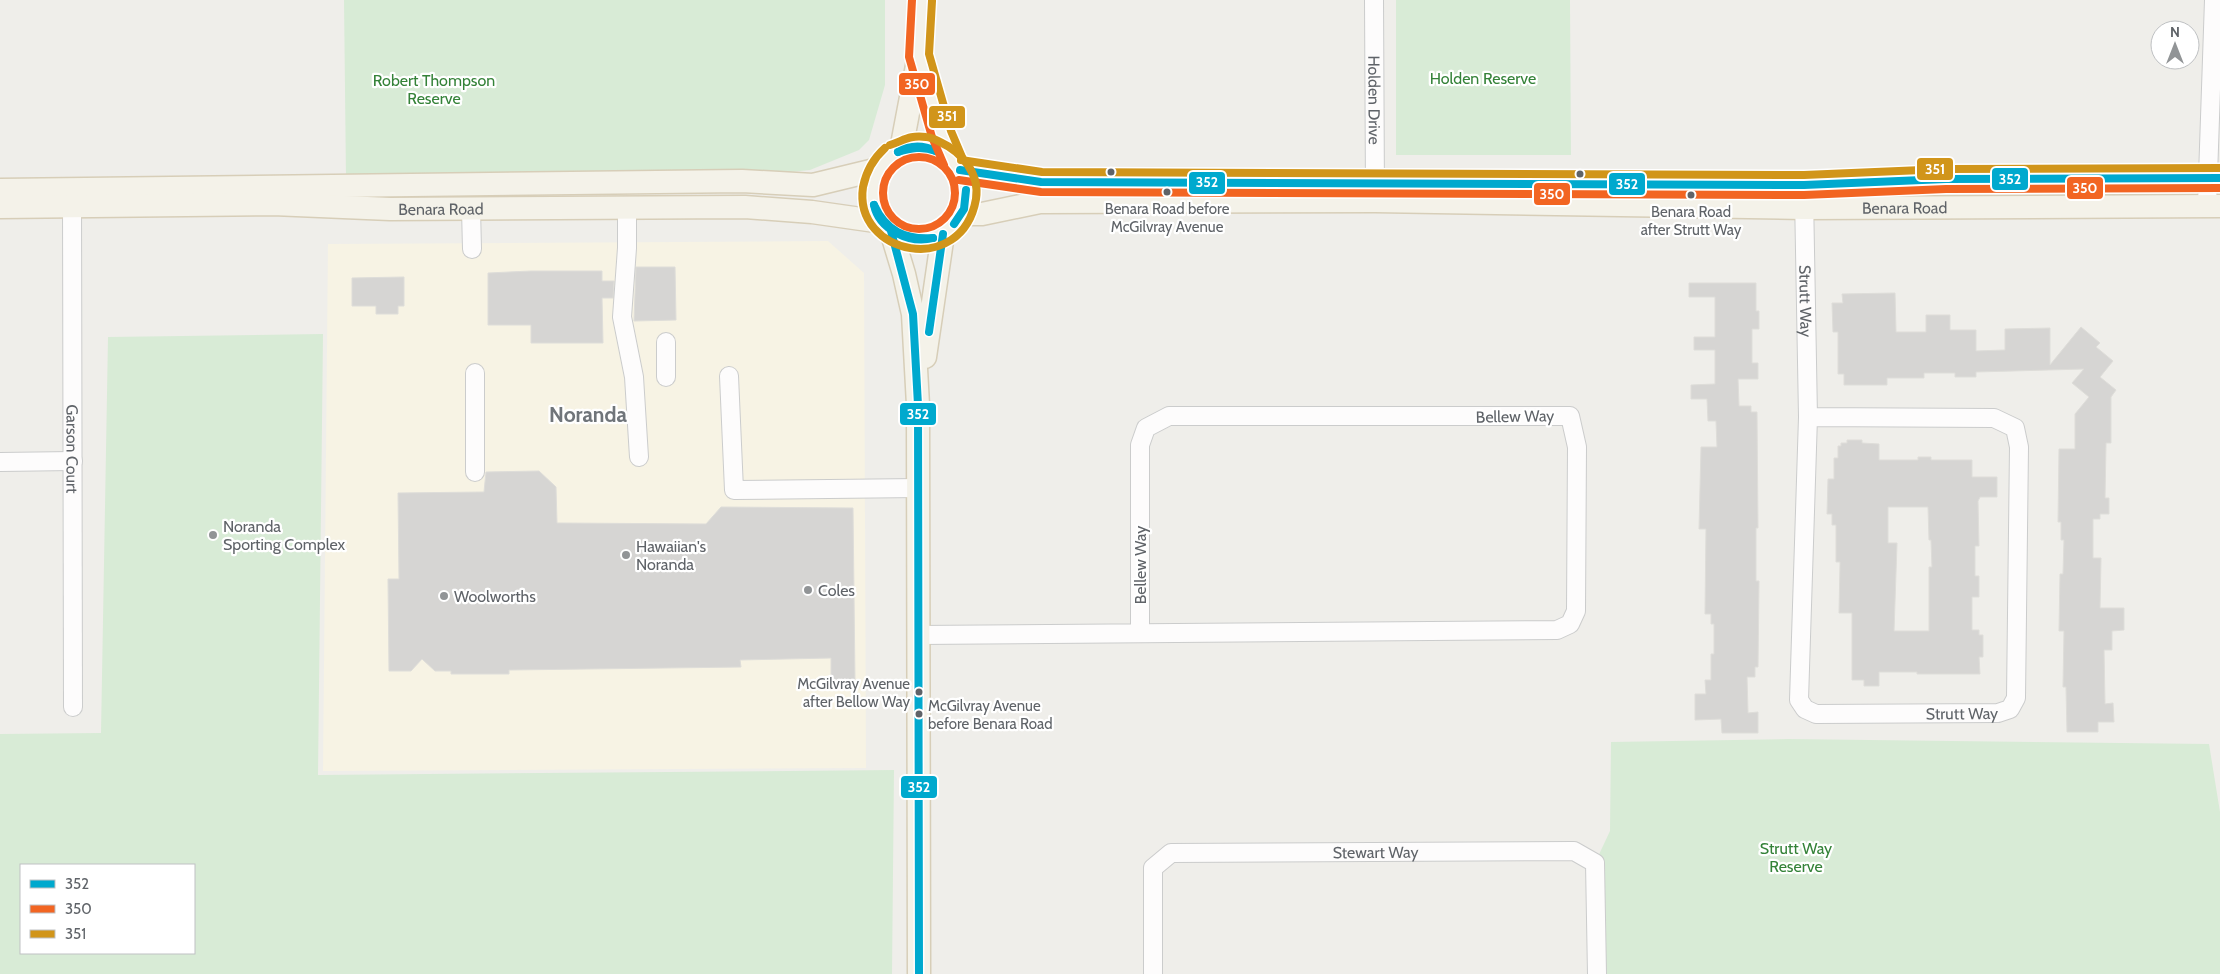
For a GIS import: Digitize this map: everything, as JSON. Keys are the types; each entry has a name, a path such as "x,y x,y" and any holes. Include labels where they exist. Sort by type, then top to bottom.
{"main road":[{"path":"901,150 919,56 922,0"},
{"path":"886,226 903,237 916,240 930,239 943,234 954,225 961,214 966,200 966,185 942,134 919,56"},
{"path":"919,974 919,488 918,405 913,314 904,274 886,226 875,210 872,196 873,182 879,169 889,158 901,150 915,147 929,148 942,152 957,166"},
{"name":"Benara Road","path":"957,166 1041,182 1804,208 2213,206"},
{"name":"Benara Road","path":"0,207 72,198 742,180 813,185 879,169"},
{"name":"Benara Road","path":"961,214 982,214 1040,202 1375,192 1804,185 1946,179 2214,178"},
{"name":"Benara Road","path":"0,190 72,198 390,209 745,207 812,212 886,226"},
{"path":"918,405 943,234"}],"street":[{"name":"Holden Drive","path":"1374,0 1375,192"},
{"path":"2213,206 2214,0"},
{"name":"Strutt Way","path":"1804,185 1808,417 1799,700 1805,709 1816,714 1998,713 2010,709 2016,698 2018,612 2019,448 2015,428 1994,418 1808,417"},
{"name":"Garson Court","path":"72,198 73,707"},
{"path":"628,208 628,248 622,317 634,378 639,457"},
{"path":"471,209 472,249"},
{"path":"666,342 666,377"},
{"path":"475,373 475,472"},
{"path":"729,376 734,490 919,488"},
{"name":"Bellew Way","path":"918,635 1557,630 1570,624 1576,611 1577,448 1570,416 1169,416 1146,428 1140,445 1140,633"},
{"path":"0,462 73,461"},
{"name":"Stewart Way","path":"1153,974 1153,868 1171,853 1574,851 1595,863 1597,974"}],"shaded area":[{"path":"828,241 864,273 866,768 323,771 328,244"}],"green space":[{"name":"Robert Thompson Reserve","path":"344,0 885,0 885,85 869,140 859,150 810,170 772,174 346,179"},
{"name":"Holden Reserve","path":"1396,0 1570,0 1571,155 1396,155"},
{"name":"Noranda Sporting Complex","path":"323,334 318,775 894,770 892,974 0,974 0,734 101,733 108,337"},
{"name":"Strutt Way Reserve","path":"1788,739 2209,744 2220,812 2220,974 1597,974 1595,863 1610,831 1611,742"}],"building":[{"path":"636,267 675,267 676,320 634,321"},
{"path":"602,271 602,281 614,281 613,298 602,298 603,343 531,343 531,325 488,325 488,273"},
{"path":"404,277 404,306 398,306 398,314 376,314 376,306 352,306 352,278"},
{"path":"1689,283 1756,283 1756,311 1759,311 1759,329 1752,329 1752,363 1758,363 1758,379 1738,379 1739,406 1751,406 1751,412 1757,412 1758,528 1756,528 1756,581 1759,581 1758,667 1755,667 1755,677 1747,677 1748,713 1758,712 1758,733 1722,733 1721,719 1695,720 1695,694 1706,694 1705,680 1711,680 1711,654 1714,654 1714,624 1711,624 1711,614 1705,614 1706,529 1699,529 1701,447 1717,447 1716,421 1708,421 1707,399 1691,399 1691,385 1715,384 1715,350 1694,350 1694,337 1715,337 1715,297 1689,297"},
{"path":"1895,293 1896,332 1926,332 1926,315 1950,315 1950,330 1976,330 1976,351 2005,350 2005,329 2050,328 2050,365 2081,327 2100,343 2096,347 2113,361 2100,377 2116,390 2111,397 2111,443 2106,443 2105,498 2109,498 2109,514 2100,514 2100,519 2093,519 2093,558 2101,558 2100,608 2124,608 2124,630 2112,631 2112,650 2104,650 2105,704 2113,703 2114,722 2098,722 2098,732 2067,732 2066,687 2063,687 2064,631 2059,631 2060,574 2063,574 2064,540 2061,540 2061,522 2058,522 2059,449 2075,449 2075,414 2089,397 2072,383 2084,369 1976,372 1976,377 1955,377 1955,373 1924,373 1924,378 1887,378 1887,385 1844,385 1844,374 1838,374 1838,332 1833,332 1832,303 1843,303 1842,294"},
{"path":"1847,440 1862,440 1862,443 1879,444 1879,460 1918,460 1918,457 1931,457 1931,460 1972,460 1972,477 1997,477 1997,497 1980,497 1978,501 1979,546 1975,546 1975,576 1979,576 1979,597 1972,597 1972,630 1979,630 1979,635 1983,635 1983,657 1979,657 1980,674 1879,672 1879,686 1864,686 1864,680 1852,680 1852,613 1839,613 1840,562 1836,562 1836,525 1832,525 1832,514 1827,514 1828,479 1834,479 1834,458 1838,458 1838,446 1841,446 1841,443 1847,443","holes":["1888,507 1928,507 1932,567 1929,567 1929,631 1894,631 1897,543 1888,543"]},
{"name":"Hawaiian's Noranda","path":"539,471 556,487 557,523 706,524 721,507 853,508 855,681 831,682 831,658 740,660 741,667 509,670 509,674 451,674 451,671 435,671 422,659 411,671 389,671 388,579 399,579 398,493 484,492 486,472"}],"transit line":[{"name":"350","path":"912,0 909,57 932,137 944,165"},
{"name":"351","path":"932,1 929,54 951,131 962,157"},
{"name":"351","path":"885,148 871,166 863,187 864,210 874,229 891,242 910,248 931,248 951,240 967,224 976,199 975,181 968,165 948,146 930,138 911,137 890,145"},
{"name":"352","path":"898,152 907,148 917,147 936,151"},
{"name":"352","path":"898,152 917,148 936,151"},
{"name":"350","path":"919,157 939,163 949,173 955,193 949,213 939,223 919,229 899,223 889,213 883,193 889,173 899,163 919,157"},
{"name":"351","path":"961,160 1042,172 1804,175 1946,169 2220,168"},
{"name":"352","path":"960,170 1041,182 1804,185 1946,179 2220,178"},
{"name":"350","path":"959,180 1041,192 1804,195 1946,189 2220,188"},
{"name":"352","path":"954,224 964,209 966,190"},
{"name":"352","path":"874,205 884,221 897,232 914,237 933,238"},
{"name":"352","path":"874,205 882,222 897,233 915,239 933,238"},
{"name":"352","path":"891,231 913,314 918,405 919,974"},
{"name":"352","path":"929,332 943,234"}],"place":[{"name":"Benara Road before McGilvray Avenue","path":"1167,192"},
{"name":"Benara Road after Strutt Way","path":"1691,195"},
{"name":"Noranda Sporting Complex","path":"213,535"},
{"name":"Hawaiian's Noranda","path":"626,555"},
{"name":"Coles","path":"808,590"},
{"name":"Woolworths","path":"444,596"},
{"name":"McGilvray Avenue after Bellow Way","path":"919,692"},
{"name":"McGilvray Avenue before Benara Road","path":"919,714"}],"district":[{"name":"Noranda","path":"588,415"}]}
